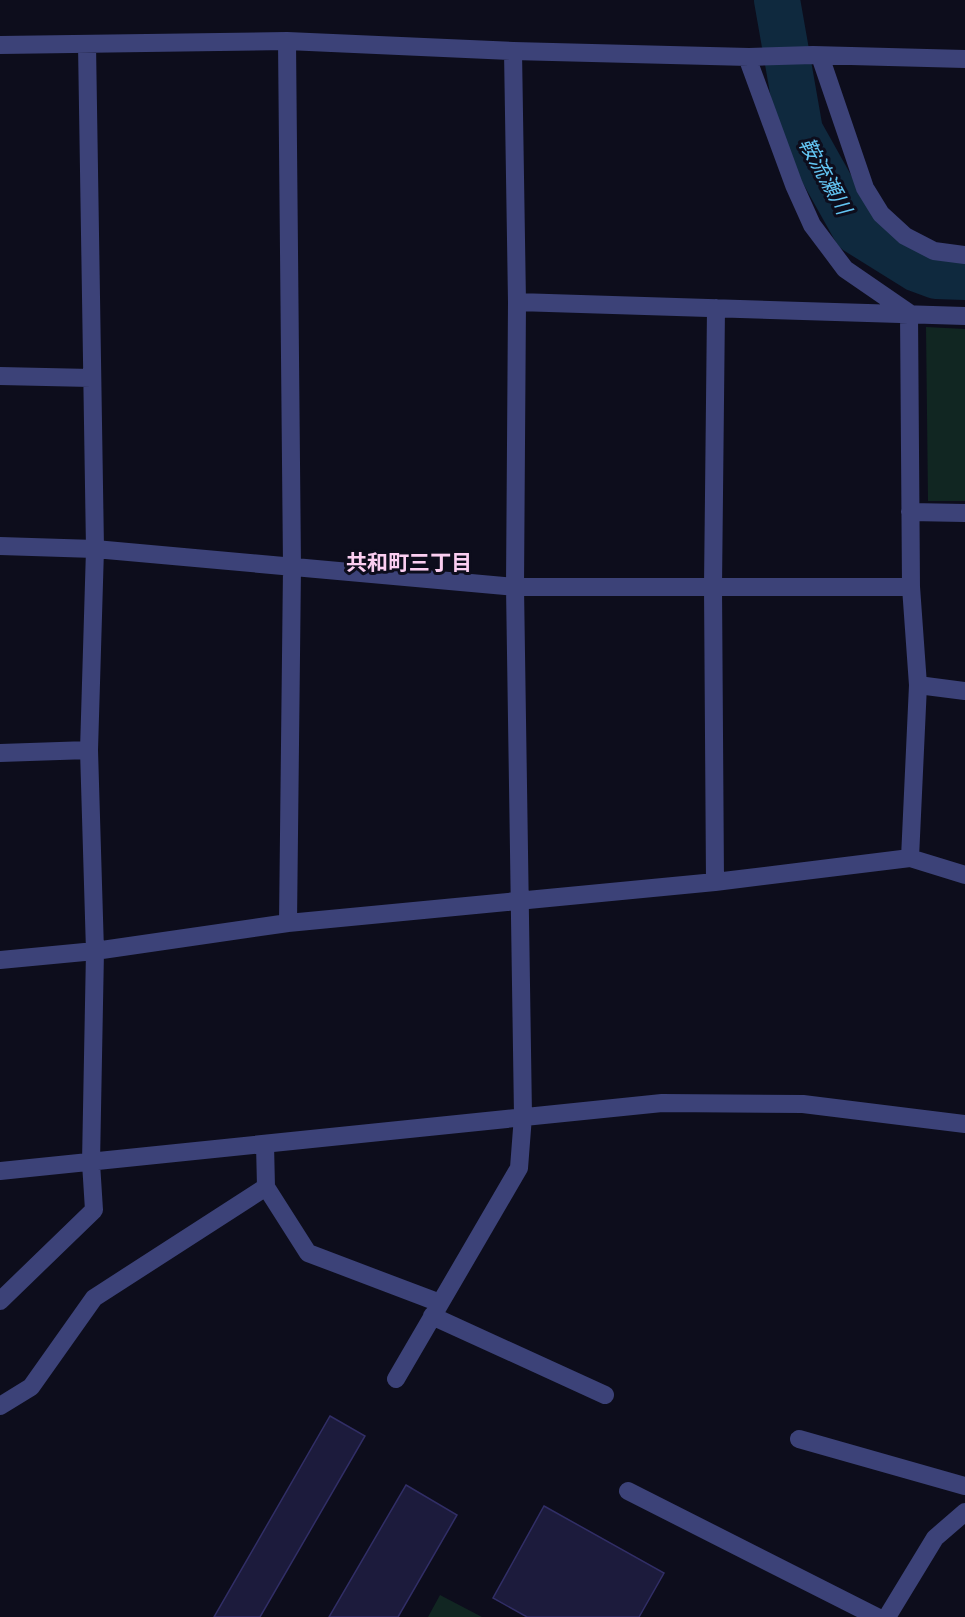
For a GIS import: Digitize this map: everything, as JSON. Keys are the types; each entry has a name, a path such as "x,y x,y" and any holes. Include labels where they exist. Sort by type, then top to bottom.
{"street":[{"path":"287,41 292,567 288,923"},
{"path":"0,45 287,41 513,51 748,57 817,55 965,59"},
{"path":"0,1301 94,1210 91,1163 95,951 89,750 95,549 87,44"},
{"path":"396,1378 519,1168 524,1116 515,587 517,302 513,51"},
{"path":"817,55 865,188 881,214 905,236 934,251 965,255"},
{"path":"748,57 794,185 812,225 845,269 909,313"},
{"path":"517,302 965,316"},
{"path":"716,308 713,587 716,882"},
{"path":"909,313 911,587 918,685 910,858"},
{"path":"0,376 91,378"},
{"path":"910,512 965,513"},
{"path":"0,546 95,549 515,587 911,587"},
{"path":"918,685 965,691"},
{"path":"0,753 89,750"},
{"path":"0,960 95,951 288,923 716,882 910,858 965,875"},
{"path":"0,1171 662,1103 803,1104 965,1124"},
{"path":"265,1144 266,1187 308,1254 436,1310 605,1395"},
{"path":"0,1406 31,1387 94,1298 266,1187"},
{"path":"799,1439 965,1486"},
{"path":"628,1491 877,1617"},
{"path":"887,1617 935,1538 965,1512"}],"green space":[{"path":"926,327 965,329 965,501 928,501"},
{"path":"440,1595 482,1617 428,1617"}],"building":[{"path":"330,1416 365,1436 260,1617 214,1617"},
{"path":"406,1485 457,1515 398,1617 329,1617"},
{"path":"544,1506 664,1573 639,1617 527,1617 493,1598"}],"waterway":[{"name":"鞍流瀬川","path":"777,0 800,131 856,231 917,269 936,276 965,277"}],"district":[{"name":"共和町三丁目","path":"409,563"}]}
